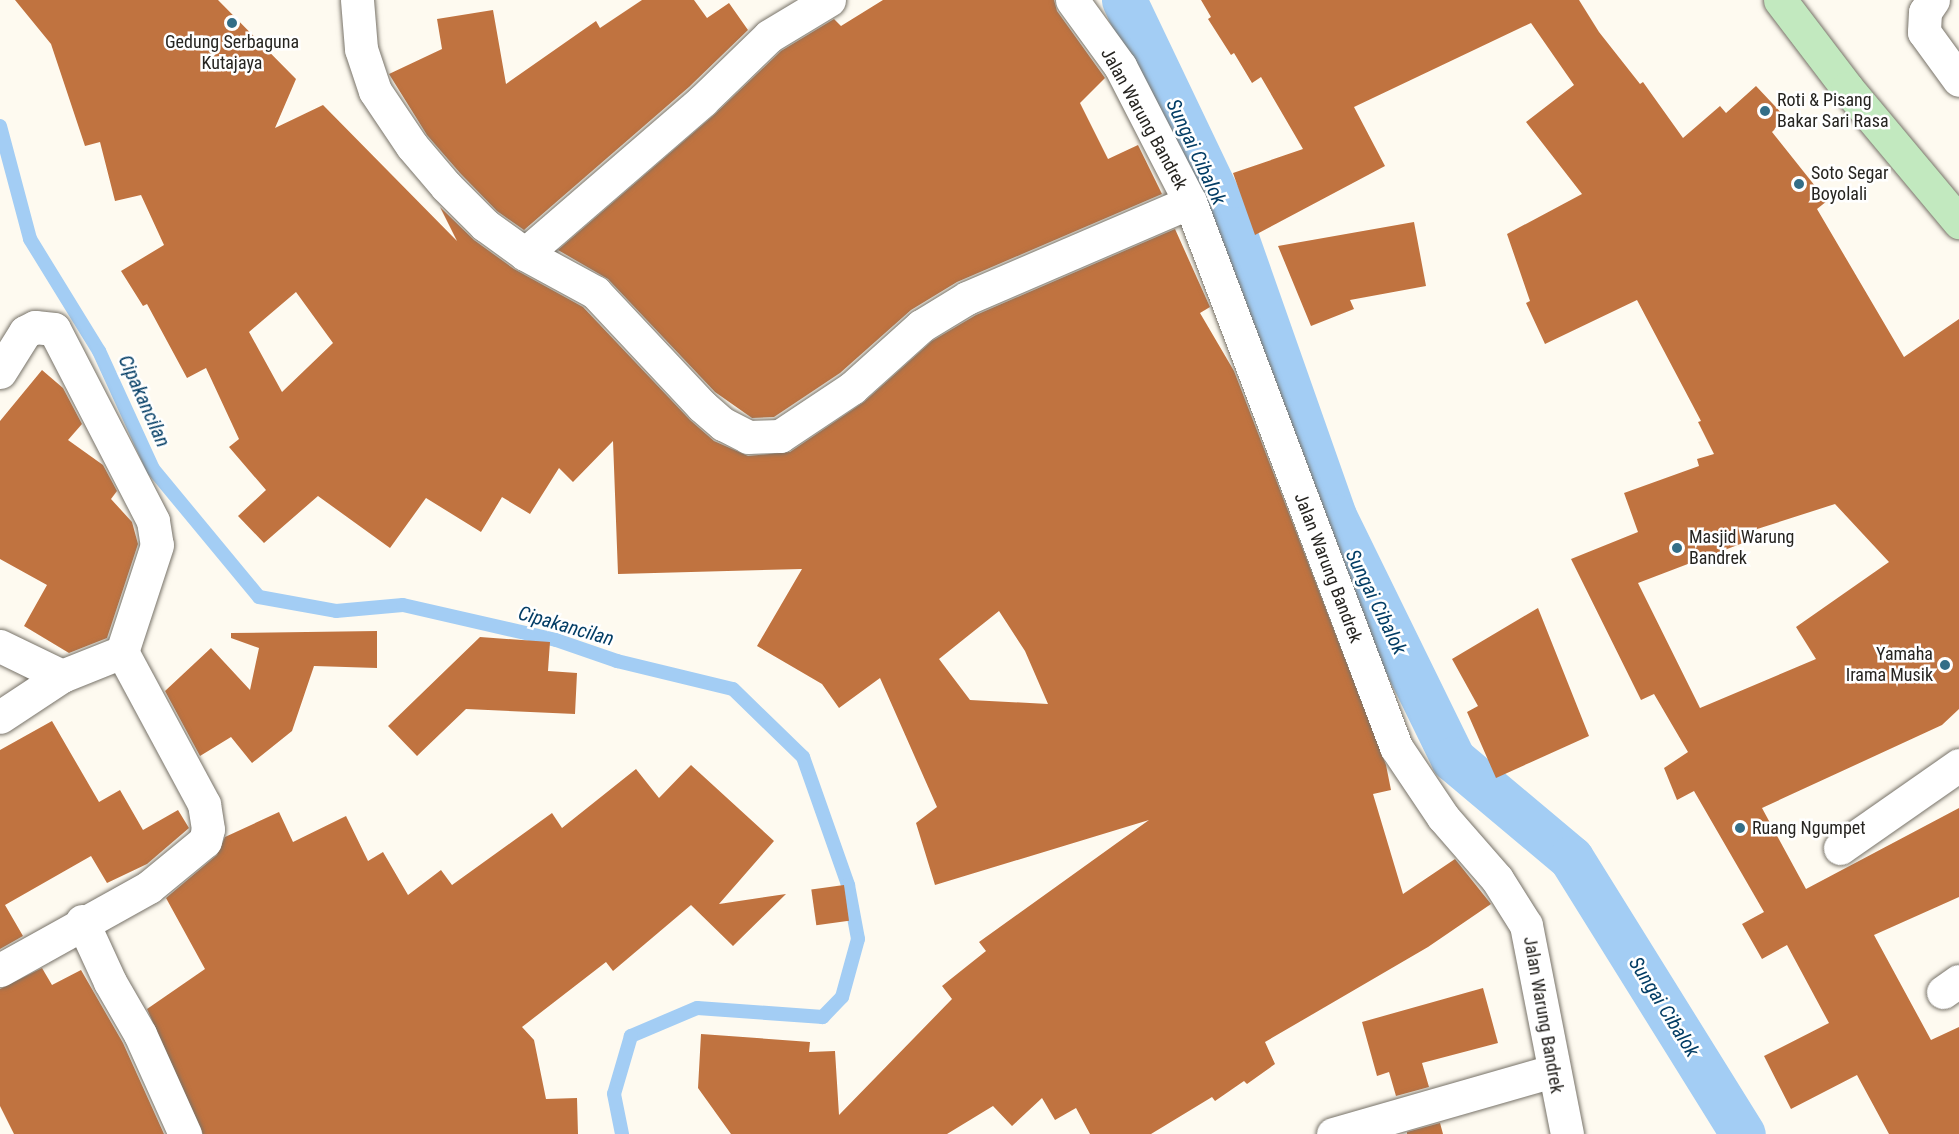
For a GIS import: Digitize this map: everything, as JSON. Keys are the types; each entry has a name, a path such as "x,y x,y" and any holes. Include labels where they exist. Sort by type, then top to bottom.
{"main road":[{"path":"1780,0 1847,88 1959,222"}],"street":[{"path":"357,0 361,49 375,90 412,146 446,186 485,225 525,254 595,292 645,349 723,424 748,437 780,436 852,388 921,326 967,298 1190,202"},
{"path":"525,254 702,101 769,36 828,0"},
{"name":"Jalan Warung Bandrek","path":"1072,0 1120,66 1190,202 1396,747 1443,817 1497,879 1526,925 1545,1015 1552,1071 1567,1134"},
{"path":"1933,0 1925,12 1924,32 1959,80"},
{"path":"0,372 25,332 35,327 54,329 153,521 154,558 122,652 204,804 208,829 199,848 149,887 82,921 0,970"},
{"path":"0,646 62,676"},
{"path":"0,717 62,676 122,652"},
{"path":"1839,848 1959,765"},
{"path":"82,921 110,982 140,1034 185,1134"},
{"path":"1333,1134 1552,1071"}],"building":[{"path":"15,0 218,0 296,79 275,128 323,105 457,241 440,207 474,240 514,269 583,307 690,420 714,441 748,456 790,452 864,402 932,341 976,315 1175,229 1210,307 1200,313 1234,371 1386,765 1391,790 1373,794 1403,894 1455,859 1491,904 1428,947 1265,1042 1275,1064 1247,1084 1244,1081 1215,1101 1212,1097 1151,1134 1090,1134 1076,1108 1055,1120 1042,1098 1012,1126 993,1106 947,1134 731,1134 698,1088 701,1034 810,1042 809,1052 835,1051 839,1115 952,999 942,986 986,951 979,942 1149,820 935,885 916,823 937,807 880,678 839,708 822,684 757,646 802,569 618,574 613,441 573,482 559,468 530,514 502,497 481,532 426,498 390,548 318,496 264,543 238,516 266,490 229,447 239,439 206,368 187,378 147,304 143,306 121,271 164,245 141,195 115,201 100,142 85,146 51,44","holes":["296,292 333,343 282,392 249,332","999,611 1025,651 1048,704 970,700 939,659"]},
{"path":"642,0 694,0 707,18 729,3 748,30 689,87 524,230 497,211 427,135 389,74 442,49 437,19 493,10 506,84 596,21 600,28"},
{"path":"883,0 1054,0 1057,11 1105,78 1080,103 1108,159 1138,145 1162,194 957,282 911,310 840,373 774,417 752,418 715,392 608,279 558,250 714,115 781,51 834,19 841,26"},
{"path":"1201,0 1579,0 1599,32 1640,84 1643,82 1683,138 1720,106 1726,113 1756,86 1786,118 1772,132 1827,201 1817,209 1904,357 1959,319 1959,709 1942,725 1762,808 1806,889 1959,808 1959,897 1874,935 1931,1040 1959,1027 1959,1134 1889,1134 1857,1075 1791,1109 1764,1056 1829,1023 1787,945 1762,959 1742,924 1764,912 1694,791 1677,800 1664,768 1688,752 1654,694 1641,700 1571,559 1638,532 1624,493 1699,466 1697,459 1714,454 1698,422 1701,421 1637,300 1545,344 1526,303 1530,301 1507,234 1582,194 1526,122 1574,85 1531,23 1354,107 1385,166 1255,235 1233,173 1303,149 1261,77 1252,83 1234,53 1231,55 1208,19 1211,17","holes":["1835,504 1889,562 1796,627 1816,659 1700,708 1638,583 1756,538 1754,530"]},
{"path":"1414,222 1426,286 1350,300 1354,309 1311,326 1278,246"},
{"path":"42,370 63,388 82,424 68,440 103,465 117,491 111,499 132,522 138,544 107,638 69,653 24,626 47,585 0,559 0,421"},
{"path":"1538,608 1589,736 1496,778 1467,712 1478,706 1452,659"},
{"path":"377,631 377,668 314,666 292,731 252,763 231,737 200,756 165,691 211,648 250,690 259,648 231,638 231,633"},
{"path":"480,637 550,642 548,671 577,673 575,714 466,709 417,756 388,726"},
{"path":"52,721 99,802 120,790 143,830 178,810 189,828 147,864 107,883 91,856 5,905 23,936 0,949 0,750"},
{"path":"691,765 774,841 719,904 786,894 733,946 691,905 613,971 606,962 522,1027 534,1040 546,1099 577,1098 578,1134 203,1134 147,1009 205,969 166,898 217,855 225,837 279,812 293,842 346,816 368,861 383,852 408,895 441,870 452,885 552,813 562,828 636,769 659,798"},
{"path":"844,885 849,921 816,925 811,890"},
{"path":"42,968 52,985 81,970 123,1043 164,1134 14,1134 0,1106 0,989"},
{"path":"1483,988 1498,1043 1422,1063 1429,1087 1396,1096 1389,1072 1377,1076 1362,1022"},
{"path":"1440,1123 1443,1134 1407,1134 1407,1132"}],"waterway":[{"name":"Sungai Cibalok","path":"1124,0 1233,229 1334,516 1453,759 1571,858 1743,1134"},
{"name":"Cipakancilan","path":"0,126 30,239 99,351 153,469 259,597 336,611 403,605 556,640 617,661 733,689 803,757 848,885 858,939 842,997 823,1017 697,1008 631,1036 614,1094 622,1134"}],"place":[{"name":"Gedung Serbaguna Kutajaya","path":"232,23"},
{"name":"Roti & Pisang Bakar Sari Rasa","path":"1765,111"},
{"name":"Soto Segar Boyolali","path":"1799,184"},
{"name":"Masjid Warung Bandrek","path":"1677,548"},
{"name":"Yamaha Irama Musik","path":"1945,665"},
{"name":"Ruang Ngumpet","path":"1740,828"}]}
